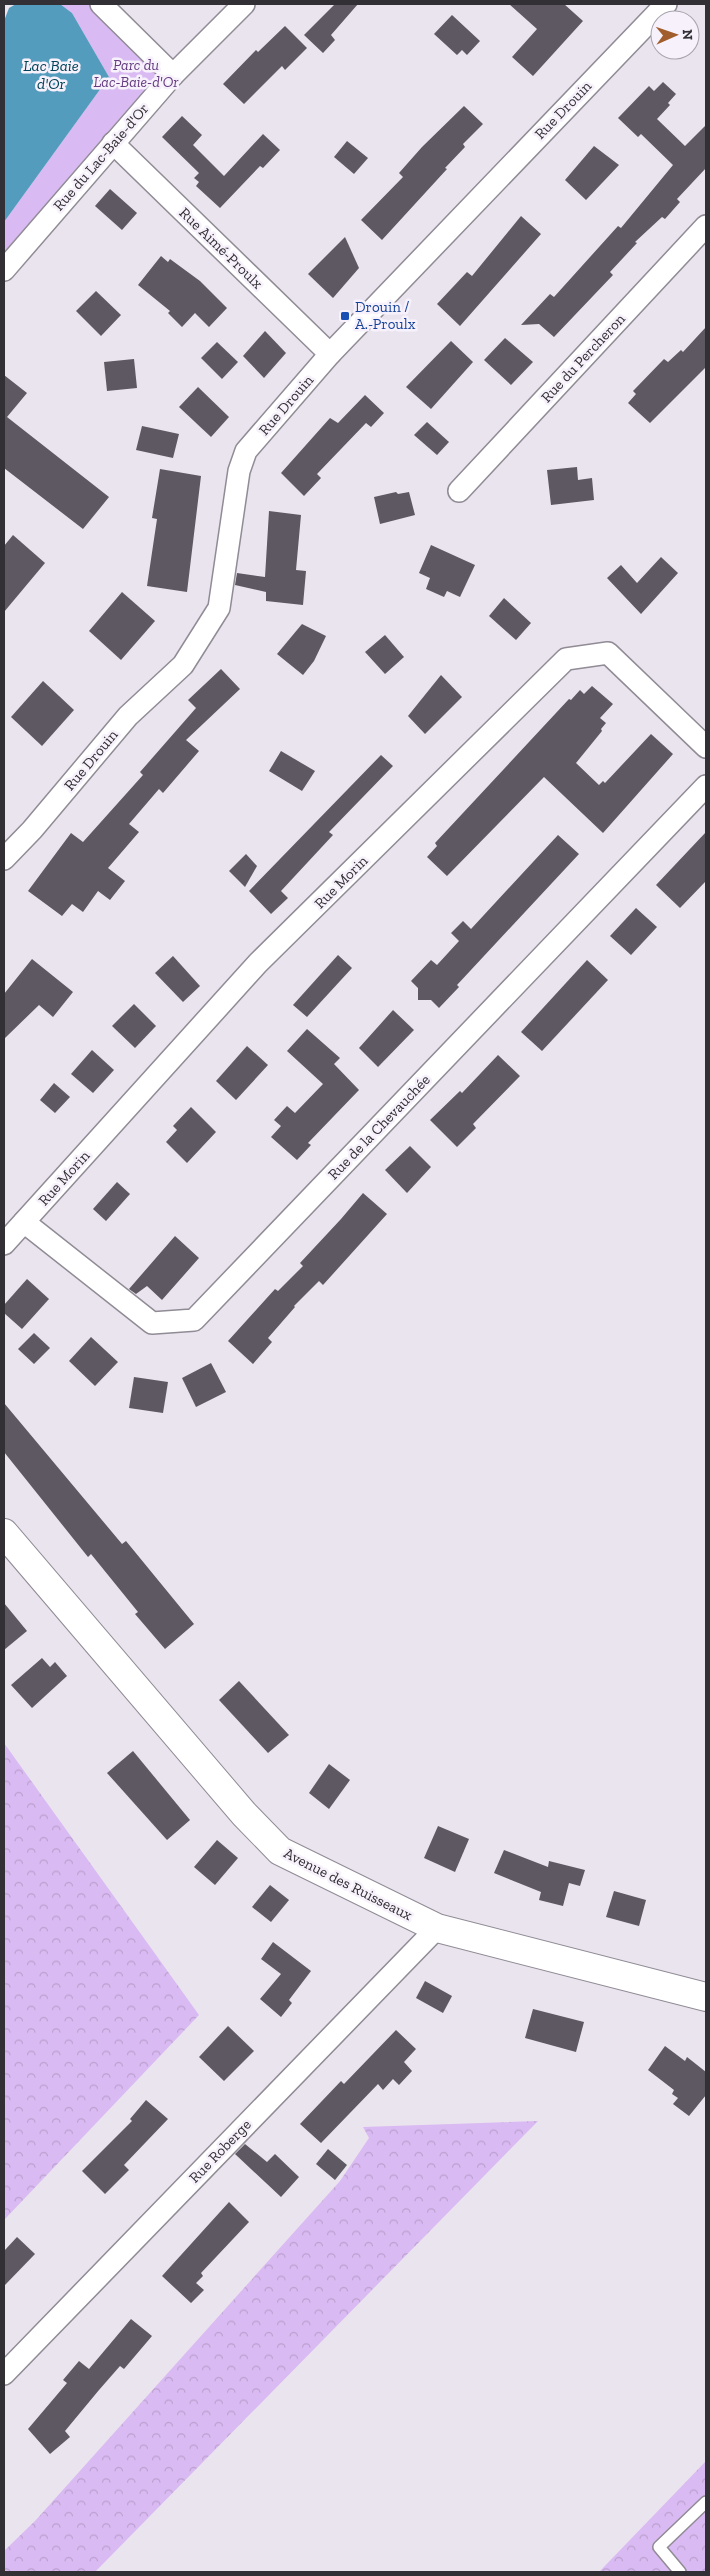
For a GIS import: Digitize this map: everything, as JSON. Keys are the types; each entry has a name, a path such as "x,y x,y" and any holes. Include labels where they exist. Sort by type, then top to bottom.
{"street":[{"path":"101,4 174,75"},
{"name":"Rue du Lac-Baie-d'Or","path":"4,270 113,142 174,75 244,4"},
{"name":"Rue Drouin","path":"4,859 128,716 183,665 220,608 239,471 246,451 330,354 666,4"},
{"name":"Rue Aimé-Proulx","path":"113,142 330,354"},
{"name":"Rue du Percheron","path":"459,491 706,226"},
{"name":"Rue Morin","path":"4,1244 258,964 566,659 608,653 706,747"},
{"name":"Rue de la Chevauchée","path":"24,1222 152,1323 194,1320 706,786"},
{"name":"Avenue des Ruisseaux","path":"4,1534 244,1814 280,1851 437,1928 706,1997"},
{"name":"Rue Roberge","path":"4,2374 437,1928"}],"lane":[{"path":"680,2572 660,2547 706,2502"}],"green space":[{"name":"Parc du Lac-Baie-d'Or","path":"60,4 107,4 173,75 4,270 4,222 109,77 72,13"},
{"path":"4,1743 199,2015 4,2220"},
{"path":"538,2121 95,2572 4,2572 4,2551 35,2521 340,2181 369,2138 363,2127"},
{"path":"706,2461 706,2572 599,2572"}],"water":[{"name":"Lac Baie d'Or","path":"16,4 60,4 72,13 109,77 4,222 4,21 9,8"}],"building":[{"path":"335,4 358,4 331,35 335,40 323,53 304,35"},
{"path":"509,4 564,4 583,21 533,76 512,57 537,29"},
{"path":"452,15 480,41 467,55 462,50 457,55 434,34"},
{"path":"285,26 307,48 285,70 282,66 244,104 223,84 256,50 258,52"},
{"path":"663,82 676,94 668,103 670,105 657,119 685,146 706,125 706,168 677,199 680,202 665,219 662,217 635,242 637,243 610,272 613,275 554,337 539,324 521,325 550,294 554,297 618,226 621,228 673,165 641,134 638,137 618,118 649,86 654,91"},
{"path":"464,106 483,124 463,144 465,147 445,168 447,169 382,240 361,220 403,177 399,173 422,147"},
{"path":"182,116 202,135 193,145 224,176 263,134 280,150 263,168 260,166 220,208 196,186 199,182 194,178 199,173 162,137"},
{"path":"347,141 368,158 354,174 334,157"},
{"path":"594,146 619,165 586,200 565,180"},
{"path":"110,189 137,213 122,230 95,206"},
{"path":"521,216 541,234 460,326 437,304 467,272 472,276"},
{"path":"345,237 359,268 333,298 308,274"},
{"path":"161,256 168,262 170,259 200,281 227,308 209,327 195,313 182,327 168,313 170,311 138,285"},
{"path":"96,291 121,315 101,336 76,311"},
{"path":"706,327 706,367 650,423 628,403 636,394 633,391 664,359 668,362 681,350 683,352"},
{"path":"265,331 286,353 264,378 243,356"},
{"path":"505,338 533,362 511,385 484,360"},
{"path":"451,341 473,362 431,409 406,387"},
{"path":"217,342 238,362 222,379 201,358"},
{"path":"134,359 137,388 107,391 104,362"},
{"path":"4,375 27,393 7,417 109,497 83,529 4,468"},
{"path":"198,387 229,417 211,437 179,407"},
{"path":"365,395 384,413 371,427 366,423 317,474 321,478 304,496 281,473 330,418 338,423"},
{"path":"427,422 449,442 437,455 414,435"},
{"path":"142,426 179,434 173,458 136,450"},
{"path":"577,467 578,480 592,478 594,500 551,505 547,470"},
{"path":"160,469 201,476 187,592 147,586 157,519 152,518"},
{"path":"396,492 398,494 409,492 415,515 380,524 374,497"},
{"path":"269,511 301,515 296,570 306,571 303,605 266,601 266,592 235,585 237,573 265,577"},
{"path":"13,535 45,563 4,612 4,546"},
{"path":"431,545 475,565 460,597 447,591 444,597 426,589 430,578 419,573"},
{"path":"661,557 678,573 641,614 607,578 621,565 637,583"},
{"path":"122,592 155,621 121,660 89,631"},
{"path":"504,598 531,623 516,640 489,616"},
{"path":"302,624 326,636 314,661 303,675 277,654"},
{"path":"385,635 404,657 385,674 365,652"},
{"path":"221,669 240,689 186,740 199,751 163,793 159,789 129,824 139,832 108,868 125,881 110,900 98,891 83,912 72,904 62,916 28,891 71,833 83,842 143,775 140,772 196,708 188,700"},
{"path":"441,675 462,697 425,734 408,716"},
{"path":"43,681 74,710 42,746 11,717"},
{"path":"592,686 613,704 600,718 606,723 601,729 602,731 576,763 599,785 603,781 605,783 651,734 673,754 603,833 544,777 447,876 427,857 437,846 435,843 569,699 571,700 580,690 584,694"},
{"path":"281,751 315,771 302,791 269,771"},
{"path":"381,755 393,766 329,832 333,835 281,891 288,898 271,914 249,891"},
{"path":"706,832 706,881 680,908 656,885"},
{"path":"558,835 579,854 457,985 459,987 439,1008 431,1000 418,1000 418,988 411,981 431,960 437,965 459,941 451,933 463,921 471,929"},
{"path":"246,854 257,866 245,887 229,871"},
{"path":"636,908 657,927 631,955 610,936"},
{"path":"338,955 352,968 307,1017 293,1005"},
{"path":"173,956 200,986 183,1002 155,973"},
{"path":"32,959 73,992 53,1017 39,1005 4,1039 4,994"},
{"path":"587,960 608,980 542,1051 521,1032"},
{"path":"134,1004 156,1026 135,1048 112,1026"},
{"path":"393,1010 414,1030 378,1067 359,1048"},
{"path":"307,1029 340,1058 334,1064 359,1090 308,1143 311,1145 297,1160 271,1137 281,1126 274,1120 287,1106 295,1113 323,1084 287,1051"},
{"path":"247,1046 268,1065 236,1100 216,1081"},
{"path":"92,1050 114,1070 93,1093 71,1074"},
{"path":"498,1055 520,1076 473,1124 476,1128 457,1147 430,1120 460,1091 462,1093"},
{"path":"54,1083 70,1097 55,1113 40,1100"},
{"path":"191,1107 216,1132 187,1163 166,1142 177,1130 173,1126"},
{"path":"410,1146 431,1167 407,1193 385,1170"},
{"path":"117,1182 130,1194 106,1221 93,1209"},
{"path":"363,1193 387,1214 323,1285 319,1281 294,1306 268,1338 272,1342 253,1364 228,1341 275,1289 278,1291 303,1266 300,1263"},
{"path":"175,1236 199,1258 162,1300 147,1286 136,1294 129,1289"},
{"path":"27,1279 49,1299 22,1329 4,1313 4,1305"},
{"path":"34,1333 50,1348 34,1364 18,1349"},
{"path":"91,1337 118,1362 95,1386 69,1361"},
{"path":"211,1363 226,1392 196,1407 182,1378"},
{"path":"134,1377 168,1382 163,1413 129,1408"},
{"path":"4,1403 122,1544 126,1541 194,1624 165,1649 135,1614 138,1612 91,1554 88,1557 4,1452"},
{"path":"4,1603 27,1631 4,1650"},
{"path":"42,1658 50,1667 55,1662 67,1676 32,1708 11,1685"},
{"path":"239,1681 289,1735 268,1753 219,1700"},
{"path":"133,1751 190,1820 167,1840 107,1773"},
{"path":"329,1764 350,1780 329,1809 309,1793"},
{"path":"438,1826 469,1839 455,1872 424,1858"},
{"path":"217,1840 238,1858 215,1885 194,1867"},
{"path":"504,1850 548,1867 549,1861 585,1870 580,1886 569,1883 563,1906 539,1900 541,1892 494,1873"},
{"path":"270,1885 289,1900 271,1922 252,1907"},
{"path":"614,1891 646,1900 639,1926 606,1917"},
{"path":"273,1942 311,1971 289,2000 292,2003 281,2017 260,1999 281,1974 261,1959"},
{"path":"425,1981 452,1996 443,2013 416,1998"},
{"path":"533,2009 584,2022 576,2052 525,2038"},
{"path":"228,2026 254,2051 224,2081 199,2057"},
{"path":"396,2030 416,2049 404,2062 412,2071 399,2085 393,2079 383,2090 378,2084 321,2143 300,2124 341,2081 344,2084"},
{"path":"665,2046 685,2061 687,2057 706,2072 706,2095 689,2116 673,2104 678,2098 672,2094 674,2090 648,2070"},
{"path":"146,2100 168,2119 124,2165 129,2170 105,2194 82,2171 132,2121 130,2119"},
{"path":"245,2144 267,2162 275,2154 299,2177 281,2197 235,2154"},
{"path":"328,2149 347,2165 335,2180 316,2164"},
{"path":"229,2202 249,2222 201,2273 203,2276 196,2283 204,2290 191,2303 162,2276"},
{"path":"17,2237 35,2254 4,2286 4,2251"},
{"path":"131,2319 152,2336 124,2369 120,2366 99,2390 65,2431 70,2437 50,2454 28,2429 67,2383 63,2380 79,2361 89,2369"}],"place":[{"name":"Drouin / A.-Proulx","path":"345,316"}]}
